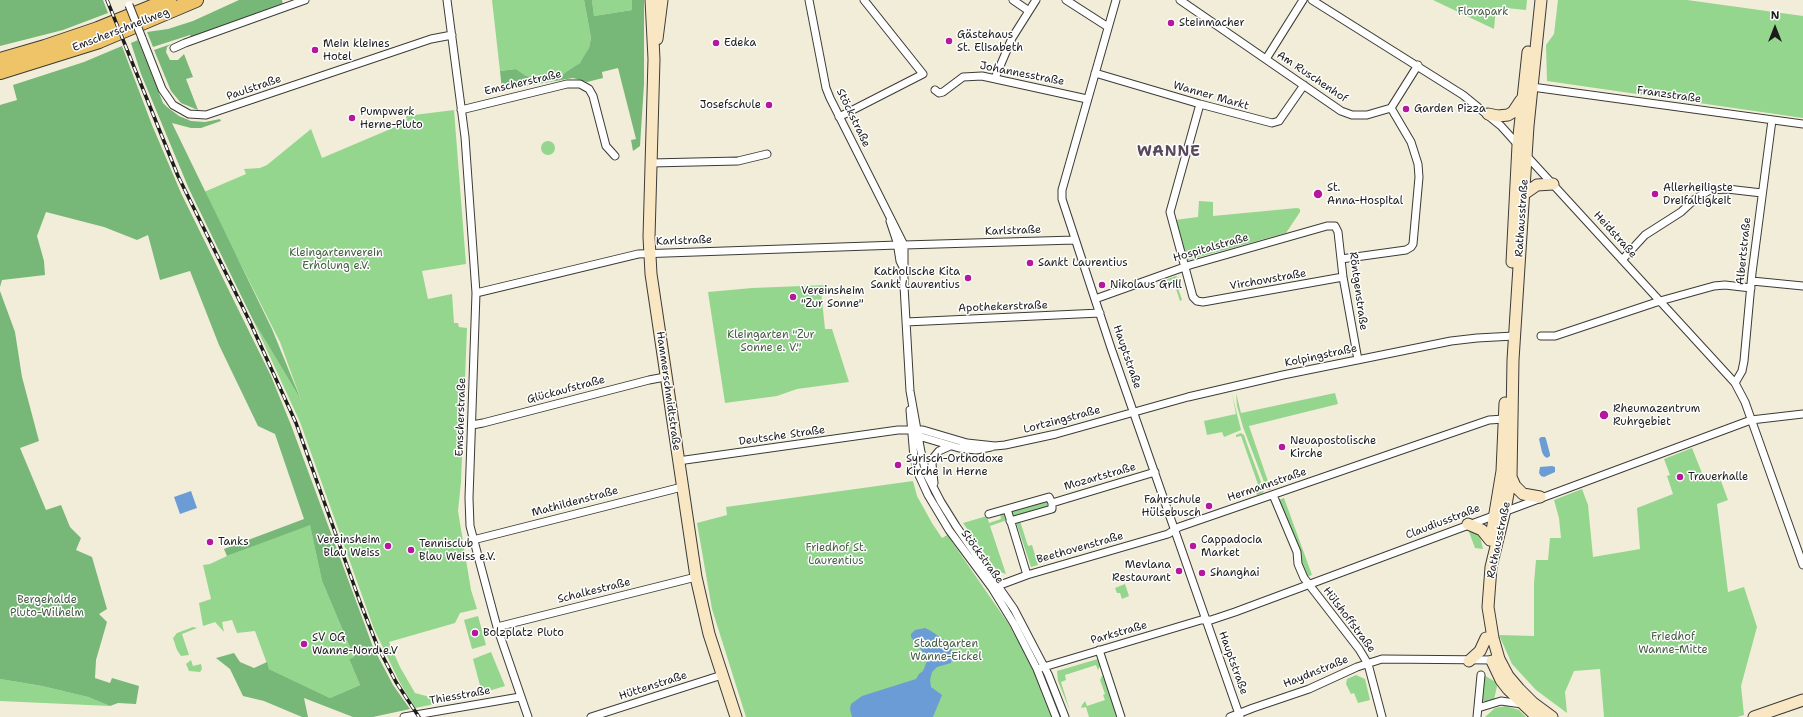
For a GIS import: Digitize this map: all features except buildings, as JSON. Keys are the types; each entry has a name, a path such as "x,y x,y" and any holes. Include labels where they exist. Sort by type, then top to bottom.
{"highway":[{"name":"Emscherschnellweg","path":"0,60 64,41 169,0"},
{"name":"Emscherschnellweg","path":"0,72 99,41 196,0"}],"street":[{"path":"174,48 185,42 305,0"},
{"name":"Emscherstraße","path":"447,0 465,137 476,293 469,511 473,540 497,627 528,717"},
{"name":"Hammerschmidtstraße","path":"651,0 654,59 650,253 665,377 696,577 709,634 736,717"},
{"name":"Hammerschmidtstraße","path":"654,59 662,0"},
{"name":"Stöckstraße","path":"809,0 826,88 889,217 901,245 905,261 906,322 917,468 928,495 949,530 1014,610 1065,717"},
{"path":"839,117 923,74 864,0"},
{"path":"1013,0 1029,10"},
{"path":"995,78 1012,38 1036,0"},
{"path":"1066,0 1108,27"},
{"name":"Hauptstraße","path":"1116,0 1062,190 1064,206 1174,530 1240,715"},
{"name":"Am Ruschenhof","path":"1180,0 1347,113 1367,115 1391,108"},
{"name":"Am Ruschenhof","path":"1266,59 1303,0"},
{"name":"Heidstraße","path":"1312,0 1418,65 1488,114 1735,383 1740,390 1803,565"},
{"name":"Rathausstraße","path":"1535,0 1522,98 1518,145 1511,336 1512,436 1510,477 1490,540 1484,612 1486,638 1496,659 1519,689 1533,703 1552,717"},
{"name":"Rathausstraße","path":"1537,717 1522,704 1501,680 1490,627 1488,595 1500,512 1504,419 1532,87 1541,0"},
{"name":"Paulstraße","path":"128,2 162,89 173,105 189,114 206,115 431,39 452,35"},
{"path":"1341,259 1406,250 1411,247 1413,242 1419,177 1418,164 1411,142 1391,108 1418,65"},
{"name":"Wanner Markt","path":"1095,73 1267,123 1276,123 1281,118 1304,85"},
{"name":"Johannesstraße","path":"935,90 939,93 943,92 963,77 973,76 995,78 1088,99"},
{"name":"Emscherstraße","path":"461,110 568,84 580,84 589,90 593,96 606,146 615,156"},
{"name":"Franzstraße","path":"1532,87 1803,124"},
{"path":"1488,114 1498,116 1508,115 1514,112 1522,98"},
{"path":"1184,267 1171,220 1170,208 1200,104"},
{"name":"Albertstraße","path":"1735,383 1742,371 1752,273 1772,120"},
{"path":"651,163 738,161 768,154"},
{"path":"1524,194 1537,185 1553,184"},
{"path":"1622,260 1644,235 1681,212 1695,199 1710,190 1727,189 1762,193"},
{"name":"Hospitalstraße","path":"1095,299 1184,267 1327,226 1335,226"},
{"name":"Röntgenstraße","path":"1335,226 1338,232 1343,277 1358,360"},
{"name":"Karlstraße","path":"476,293 638,254 1075,240"},
{"name":"Virchowstraße","path":"1184,267 1193,297 1197,302 1261,293 1343,277"},
{"path":"1541,336 1555,336 1660,301 1719,285 1752,284 1803,286"},
{"name":"Apothekerstraße","path":"906,322 1100,313"},
{"name":"Kolpingstraße","path":"1134,411 1207,392 1358,360 1464,339 1511,336"},
{"name":"Glückaufstraße","path":"472,424 483,423 665,377"},
{"name":"Lortzingstraße","path":"915,432 950,446 976,450 1031,440 1134,411"},
{"name":"Claudiusstraße","path":"1206,620 1235,612 1540,497 1751,420 1803,414"},
{"name":"Rathausstraße","path":"1504,419 1509,425 1512,436"},
{"name":"Hermannstraße","path":"1174,530 1489,420 1504,419"},
{"name":"Lortzingstraße","path":"889,432 928,431 967,443 995,446"},
{"name":"Deutsche Straße","path":"678,461 889,432"},
{"name":"Stöckstraße","path":"915,432 924,464 933,487 995,587"},
{"name":"Stöckstraße","path":"933,487 932,464 934,457 939,451 950,446"},
{"name":"Mozartstraße","path":"1052,503 1155,472"},
{"path":"1510,477 1515,486 1523,494 1540,497"},
{"name":"Mathildenstraße","path":"473,540 682,487"},
{"name":"Hülshoffstraße","path":"1273,495 1297,552 1298,564 1304,578 1359,649 1368,664 1382,717"},
{"name":"Mozartstraße","path":"1007,509 1049,497 1052,503 1052,510 1010,521"},
{"path":"989,514 1007,509 1027,575"},
{"path":"1468,524 1482,530 1490,540"},
{"name":"Beethovenstraße","path":"995,587 1027,575 1156,538 1174,530"},
{"name":"Schalkestraße","path":"497,627 696,577"},
{"name":"Parkstraße","path":"1041,668 1201,620 1206,620"},
{"path":"1469,661 1480,651 1486,638"},
{"path":"1099,650 1121,717"},
{"name":"Haydnstraße","path":"1230,717 1240,715 1253,708 1309,689 1368,664 1388,659 1469,661 1496,659"},
{"name":"Stöckstraße","path":"1041,668 1056,717"},
{"name":"Hüttenstraße","path":"591,717 722,675"},
{"path":"1477,717 1481,675"},
{"name":"Thiesstraße","path":"404,717 520,697"},
{"path":"1754,717 1803,700"},
{"path":"1478,708 1501,701 1522,704"},
{"path":"1774,717 1803,706"}],"green space":[{"path":"0,0 103,0 108,13 63,30 0,46"},
{"path":"239,0 282,0 283,5 191,37 190,35 153,47 147,32 168,29 193,21"},
{"path":"492,0 584,0 591,38 586,56 569,72 548,79 526,76 516,69 500,71"},
{"path":"584,0 592,0 594,16 632,10 632,0 644,0 644,84 640,146 633,151 631,140 636,139 618,68 602,72 603,78 587,82 573,78 502,90 500,71 516,69 526,76 548,79 562,75 580,63 589,48 591,38"},
{"path":"592,0 632,0 632,10 594,16"},
{"name":"Florapark","path":"1433,0 1527,0 1526,10 1496,7 1494,29"},
{"path":"1558,0 1687,0 1803,16 1803,118 1547,81 1546,45 1554,34"},
{"path":"138,40 163,103 167,107 179,116 191,121 205,122 220,119 221,121 201,128 191,128 172,123 272,329 301,400 253,320 189,189 141,74 131,43"},
{"path":"171,44 167,47 166,52 170,60 178,60 184,54 193,77 186,79 198,110 181,103 171,91 154,50"},
{"path":"122,46 152,125 181,193 271,376 291,425 373,647 393,685 410,709 373,717 353,717 304,698 308,717 302,717 264,701 243,696 230,669 216,658 234,653 240,662 254,668 267,662 269,669 330,698 360,685 349,659 354,657 322,581 310,525 227,556 224,549 304,519 275,434 258,426 219,345 190,271 160,280 148,235 137,240 104,227 46,212 37,236 44,261 45,275 2,280 0,287 0,105 17,100 13,85 84,62"},
{"name":"Kleingartenverein Erholung e.V.","path":"454,110 466,264 422,271 428,299 452,294 454,323 458,323 459,327 467,328 461,482 458,511 471,590 477,609 460,613 455,623 389,642 400,667 415,693 430,697 435,704 415,708 399,681 374,629 300,422 253,320 301,400 280,342 204,192 246,174 244,169 260,168 267,165 311,129 322,158 407,122 406,116"},
{"path":"545,141 551,141 555,145 555,151 551,155 545,155 541,151 541,145"},
{"path":"1199,201 1213,202 1213,216 1297,208 1300,209 1300,212 1286,233 1188,260 1175,220 1198,217"},
{"path":"1176,276 1182,280 1176,282 1182,300 1180,301 1173,280 1166,282 1165,280"},
{"name":"Kleingarten \"Zur Sonne e. V.\"","path":"827,285 827,291 821,291 825,329 832,329 849,382 797,389 777,396 725,403 708,292 752,288"},
{"name":"Bergehalde Pluto-Wilhelm","path":"0,291 15,332 22,377 39,441 20,448 46,510 61,505 70,527 81,538 76,550 92,557 107,609 99,614 107,622 96,660 95,678 110,683 112,678 139,686 136,704 118,703 110,706 88,697 42,686 0,679"},
{"path":"1236,393 1241,413 1335,393 1338,404 1249,426 1271,490 1267,490 1243,427 1237,406"},
{"path":"1232,394 1241,430 1224,437 1222,432 1207,435 1204,421 1236,414"},
{"path":"1241,433 1244,435 1264,490 1263,493 1257,495 1256,492 1260,490 1241,436 1236,437 1236,435"},
{"name":"Friedhof Wanne-Mitte","path":"1692,448 1704,478 1718,473 1728,500 1717,504 1728,592 1744,587 1757,627 1741,686 1744,715 1737,717 1604,717 1600,669 1574,671 1565,692 1567,713 1536,690 1512,664 1499,635 1534,636 1534,583 1536,560 1548,560 1550,538 1561,538 1559,518 1554,500 1582,489 1588,505 1593,557 1640,549 1637,508 1673,494 1667,476 1670,475 1664,459"},
{"name":"Stadtgarten Wanne-Eickel","path":"913,481 917,496 942,538 949,534 950,539 1008,623 1033,667 1053,717 746,717 712,609 697,523 727,515 726,507"},
{"path":"1284,498 1312,575 1306,577 1301,563 1302,560 1285,513 1282,512 1278,500"},
{"path":"1046,501 1048,507 1013,519 1011,511"},
{"path":"1004,513 1007,520 990,526 1006,574 997,571 963,523 987,516 989,523 1001,519 1000,514"},
{"path":"1020,521 1028,546 1032,545 1038,565 1031,567 1016,522"},
{"path":"310,524 322,581 354,657 349,659 360,685 330,698 269,669 255,631 237,633 232,620 222,622 224,632 215,622 203,626 199,603 211,599 203,565 210,564"},
{"path":"1469,532 1474,532 1480,536 1483,549 1475,548"},
{"path":"1125,584 1129,596 1122,599 1120,593 1117,593 1115,588"},
{"name":"Bolzplatz Pluto","path":"478,616 486,645 472,649 464,620"},
{"path":"193,627 197,628 182,634 189,655 181,656 177,650 173,638 177,633"},
{"path":"491,652 505,686 482,693 473,659"},
{"path":"1098,659 1100,666 1098,670 1096,665 1065,675 1066,680 1061,682 1070,711 1058,681 1057,671"},
{"path":"191,660 193,666 201,664 202,669 200,672 189,671 186,664"},
{"path":"1106,674 1120,717 1089,717 1086,707 1081,708 1082,705 1085,701 1087,706 1105,700 1103,695 1105,694 1100,680 1102,676"},
{"path":"1356,675 1365,679 1370,700 1358,703 1354,693 1351,694 1346,684 1347,679"},
{"path":"1484,675 1494,681 1497,686 1494,700 1486,702 1482,700"},
{"path":"0,679 42,686 88,697 110,706 0,701"},
{"path":"1506,706 1519,710 1526,717 1485,717 1495,708"}],"water":[{"path":"1541,437 1545,437 1546,439 1550,454 1547,458 1542,452 1539,439"},
{"path":"1540,467 1555,467 1555,472 1544,477 1541,476 1539,473"},
{"path":"191,491 197,508 180,514 174,497"},
{"path":"925,628 944,640 951,648 953,653 951,663 937,667 932,672 930,680 931,687 942,695 933,717 852,717 850,709 851,704 862,696 916,679 923,671 927,661 925,655 911,637 911,634 915,630"}],"railway":[{"path":"107,0 178,176 250,322 296,423 360,602 377,645 396,682 419,717"}],"place":[{"name":"Steinmacher","path":"1171,23"},
{"name":"Gästehaus St. Elisabeth","path":"949,41"},
{"name":"Edeka","path":"716,43"},
{"name":"Mein kleines Hotel","path":"315,50"},
{"name":"Josefschule","path":"769,105"},
{"name":"Garden Pizza","path":"1406,109"},
{"name":"Pumpwerk Herne-Pluto","path":"352,118"},
{"name":"St. Anna-Hospital","path":"1318,194"},
{"name":"Allerheiligste Dreifaltigkeit","path":"1655,194"},
{"name":"Sankt Laurentius","path":"1030,263"},
{"name":"Katholische Kita Sankt Laurentius","path":"968,278"},
{"name":"Nikolaus Grill","path":"1102,285"},
{"name":"Vereinsheim \"Zur Sonne\"","path":"793,297"},
{"name":"Rheumazentrum Ruhrgebiet","path":"1604,415"},
{"name":"Neuapostolische Kirche","path":"1282,447"},
{"name":"Syrisch-Orthodoxe Kirche in Herne","path":"898,465"},
{"name":"Trauerhalle","path":"1680,477"},
{"name":"Fahrschule Hülsebusch","path":"1209,506"},
{"name":"Tanks","path":"210,542"},
{"name":"Vereinsheim Blau Weiss","path":"388,546"},
{"name":"Cappadocia Market","path":"1193,546"},
{"name":"Tennisclub Blau Weiss e.V.","path":"411,550"},
{"name":"Mevlana Restaurant","path":"1179,571"},
{"name":"Shanghai","path":"1202,573"},
{"name":"Bolzplatz Pluto","path":"475,633"},
{"name":"SV OG Wanne-Nord e.V","path":"304,644"}],"district":[{"name":"WANNE","path":"1169,152"}],"park label":[{"name":"Friedhof St. Laurentius","path":"836,554"}]}
